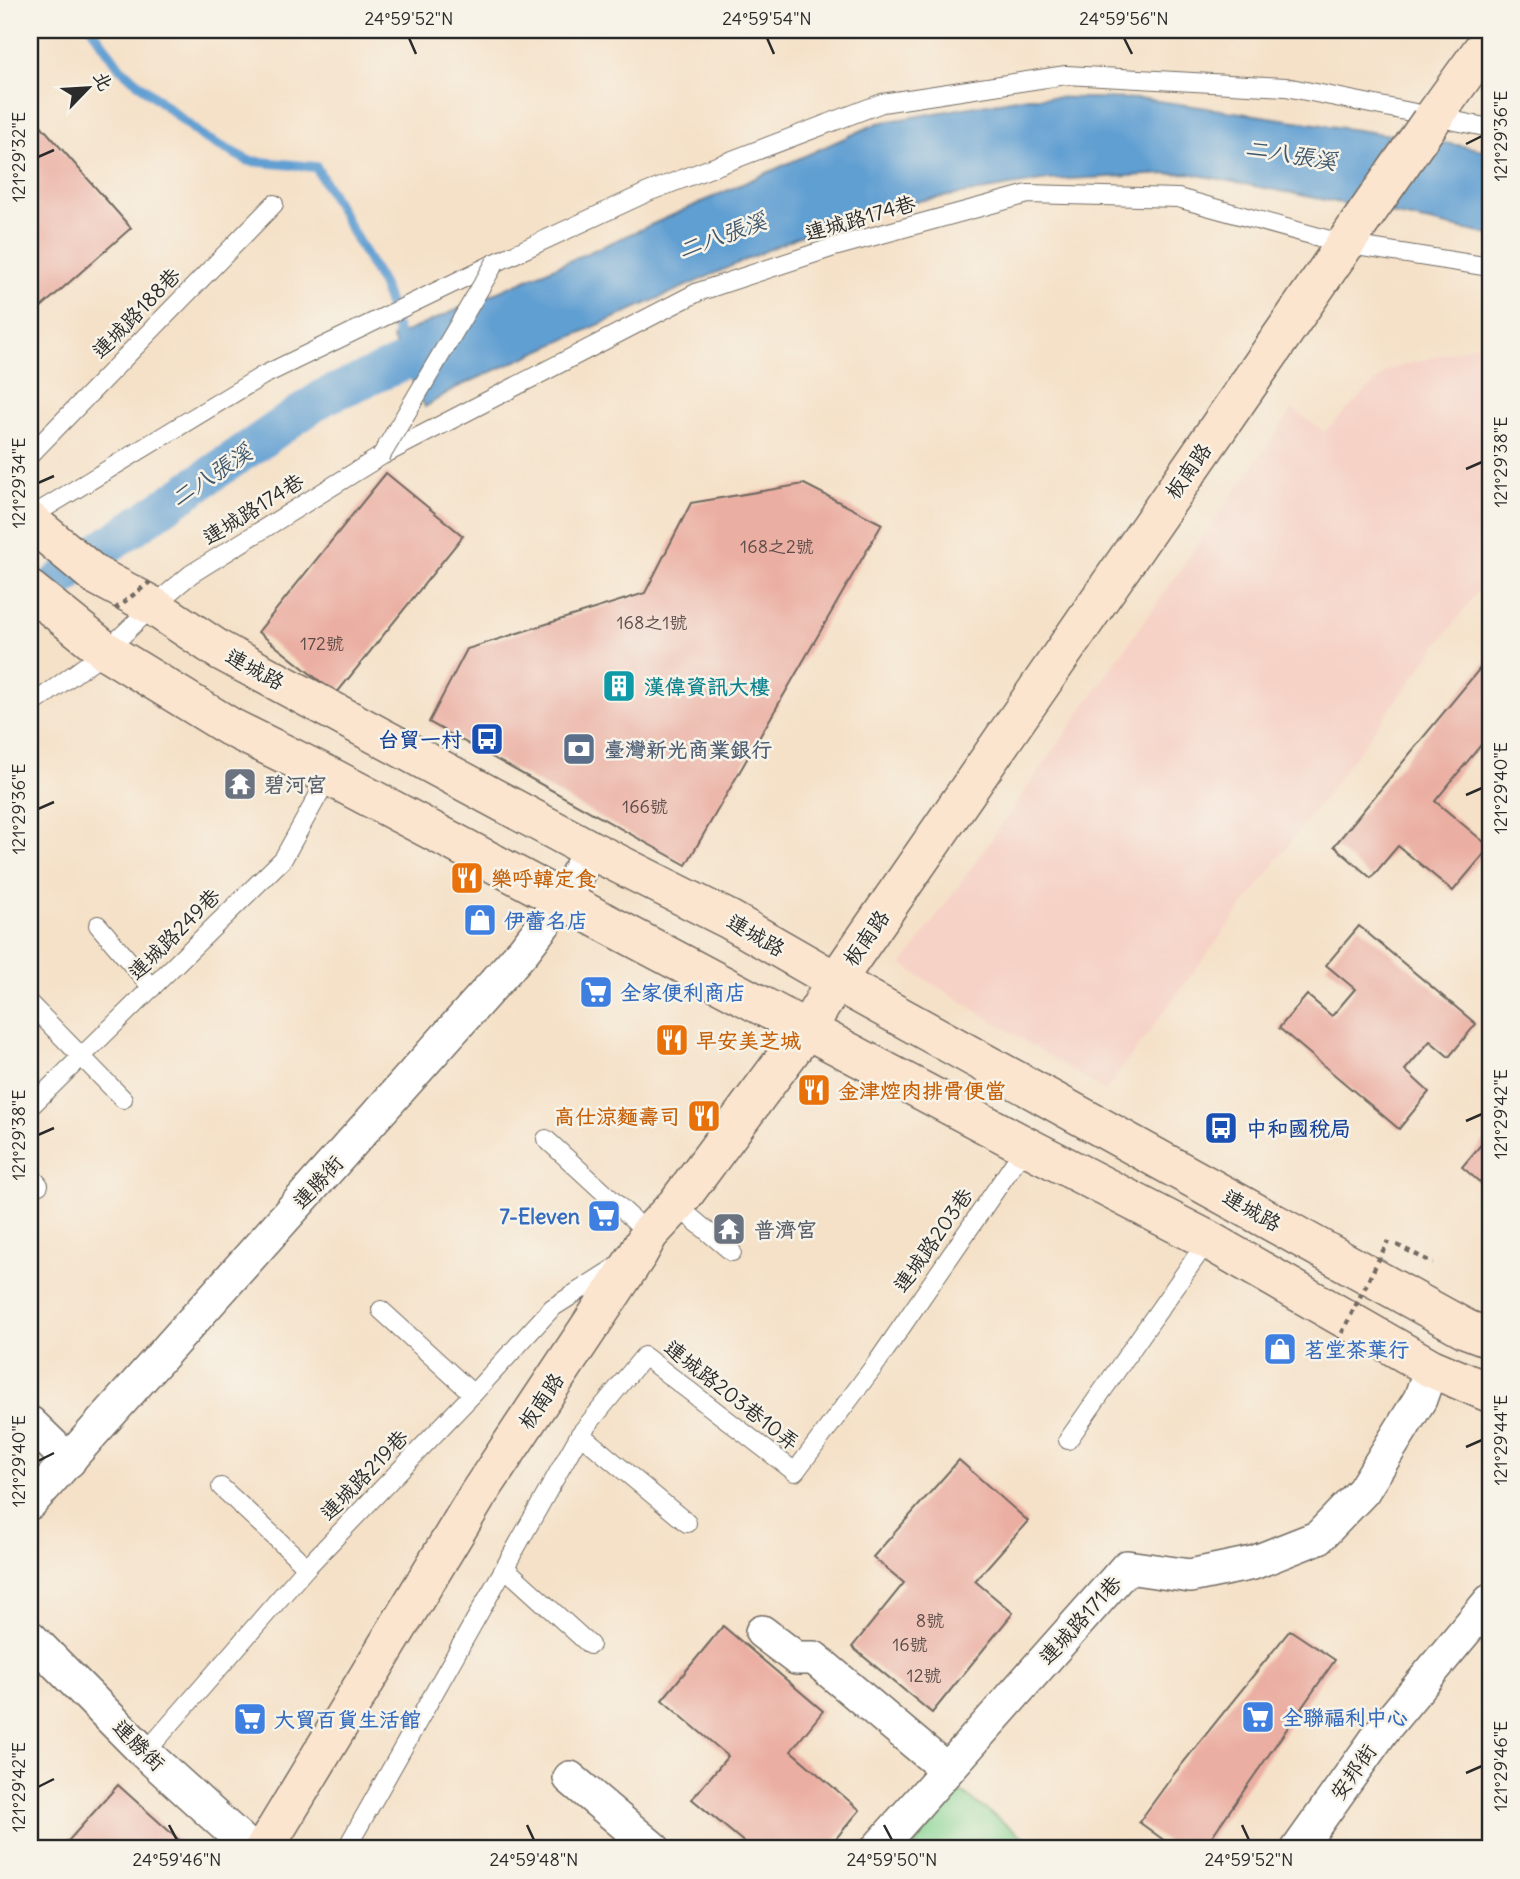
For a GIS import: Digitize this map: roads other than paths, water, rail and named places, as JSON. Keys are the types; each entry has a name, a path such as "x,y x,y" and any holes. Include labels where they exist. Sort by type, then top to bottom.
{"main road":[{"name":"板南路","path":"264,1849 479,1493 644,1244 807,1029 836,981 1352,234 1490,39"},
{"name":"連城路","path":"30,519 95,575 152,594 219,650 591,850 730,920 1466,1329 1490,1338"},
{"path":"30,590 106,651 230,727 329,776 1208,1240 1431,1368 1490,1393"}],"street":[{"name":"連勝街","path":"30,1503 524,950 563,899 591,850"},
{"name":"連城路171巷","path":"877,1849 1127,1567 1190,1576 1254,1563 1319,1537 1363,1491 1420,1399 1431,1368"},
{"path":"30,1423 69,1461"},
{"name":"安邦街","path":"1298,1849 1382,1731 1490,1601"},
{"path":"762,1632 796,1658 814,1658 947,1770"},
{"name":"連勝街","path":"30,1637 145,1753 251,1849"},
{"path":"570,1778 654,1849"}],"lane":[{"path":"30,519 262,376 648,192 882,103 1066,75 1286,87 1432,119 1490,128"},
{"name":"連城路174巷","path":"30,706 106,651 152,594 191,574 381,456 698,292 834,247 1028,194 1178,198 1352,234 1490,267"},
{"name":"連城路188巷","path":"30,455 274,204"},
{"name":"連城路174巷","path":"381,456 495,263"},
{"name":"連城路249巷","path":"30,1107 282,859 329,776"},
{"path":"98,925 152,988"},
{"path":"30,1004 124,1099"},
{"path":"546,1139 644,1244"},
{"name":"連城路203巷","path":"878,1361 1026,1146"},
{"path":"676,1205 732,1252"},
{"path":"1068,1440 1208,1240"},
{"name":"連城路219巷","path":"145,1753 307,1567 552,1308 644,1244"},
{"path":"381,1310 473,1394"},
{"name":"連城路203巷10弄","path":"346,1849 579,1434 644,1356 794,1472 878,1361"},
{"path":"579,1434 687,1523"},
{"path":"221,1487 307,1567"},
{"path":"505,1568 590,1645"}],"water":[{"path":"1028,97 1145,99 1490,151 1490,235 1188,173 1048,180 856,211 453,389 425,407 392,338 878,123"}],"waterway":[{"path":"93,30 120,68 203,137 249,161 316,167 383,286 402,346"},
{"name":"二八張溪","path":"30,608 73,569 324,397 450,342"}],"place":[{"name":"漢偉資訊大樓","path":"619,686"},
{"name":"台貿一村","path":"487,739"},
{"name":"臺灣新光商業銀行","path":"579,749"},
{"name":"碧河宮","path":"240,784"},
{"name":"樂呼韓定食","path":"467,878"},
{"name":"伊蕾名店","path":"480,920"},
{"name":"全家便利商店","path":"596,992"},
{"name":"早安美芝城","path":"672,1040"},
{"name":"金津焢肉排骨便當","path":"814,1090"},
{"name":"高仕涼麵壽司","path":"704,1116"},
{"name":"中和國稅局","path":"1221,1128"},
{"name":"7-Eleven","path":"604,1216"},
{"name":"普濟宮","path":"729,1229"},
{"name":"茗堂茶葉行","path":"1280,1349"},
{"name":"全聯福利中心","path":"1258,1717"},
{"name":"大貿百貨生活館","path":"250,1719"}]}
